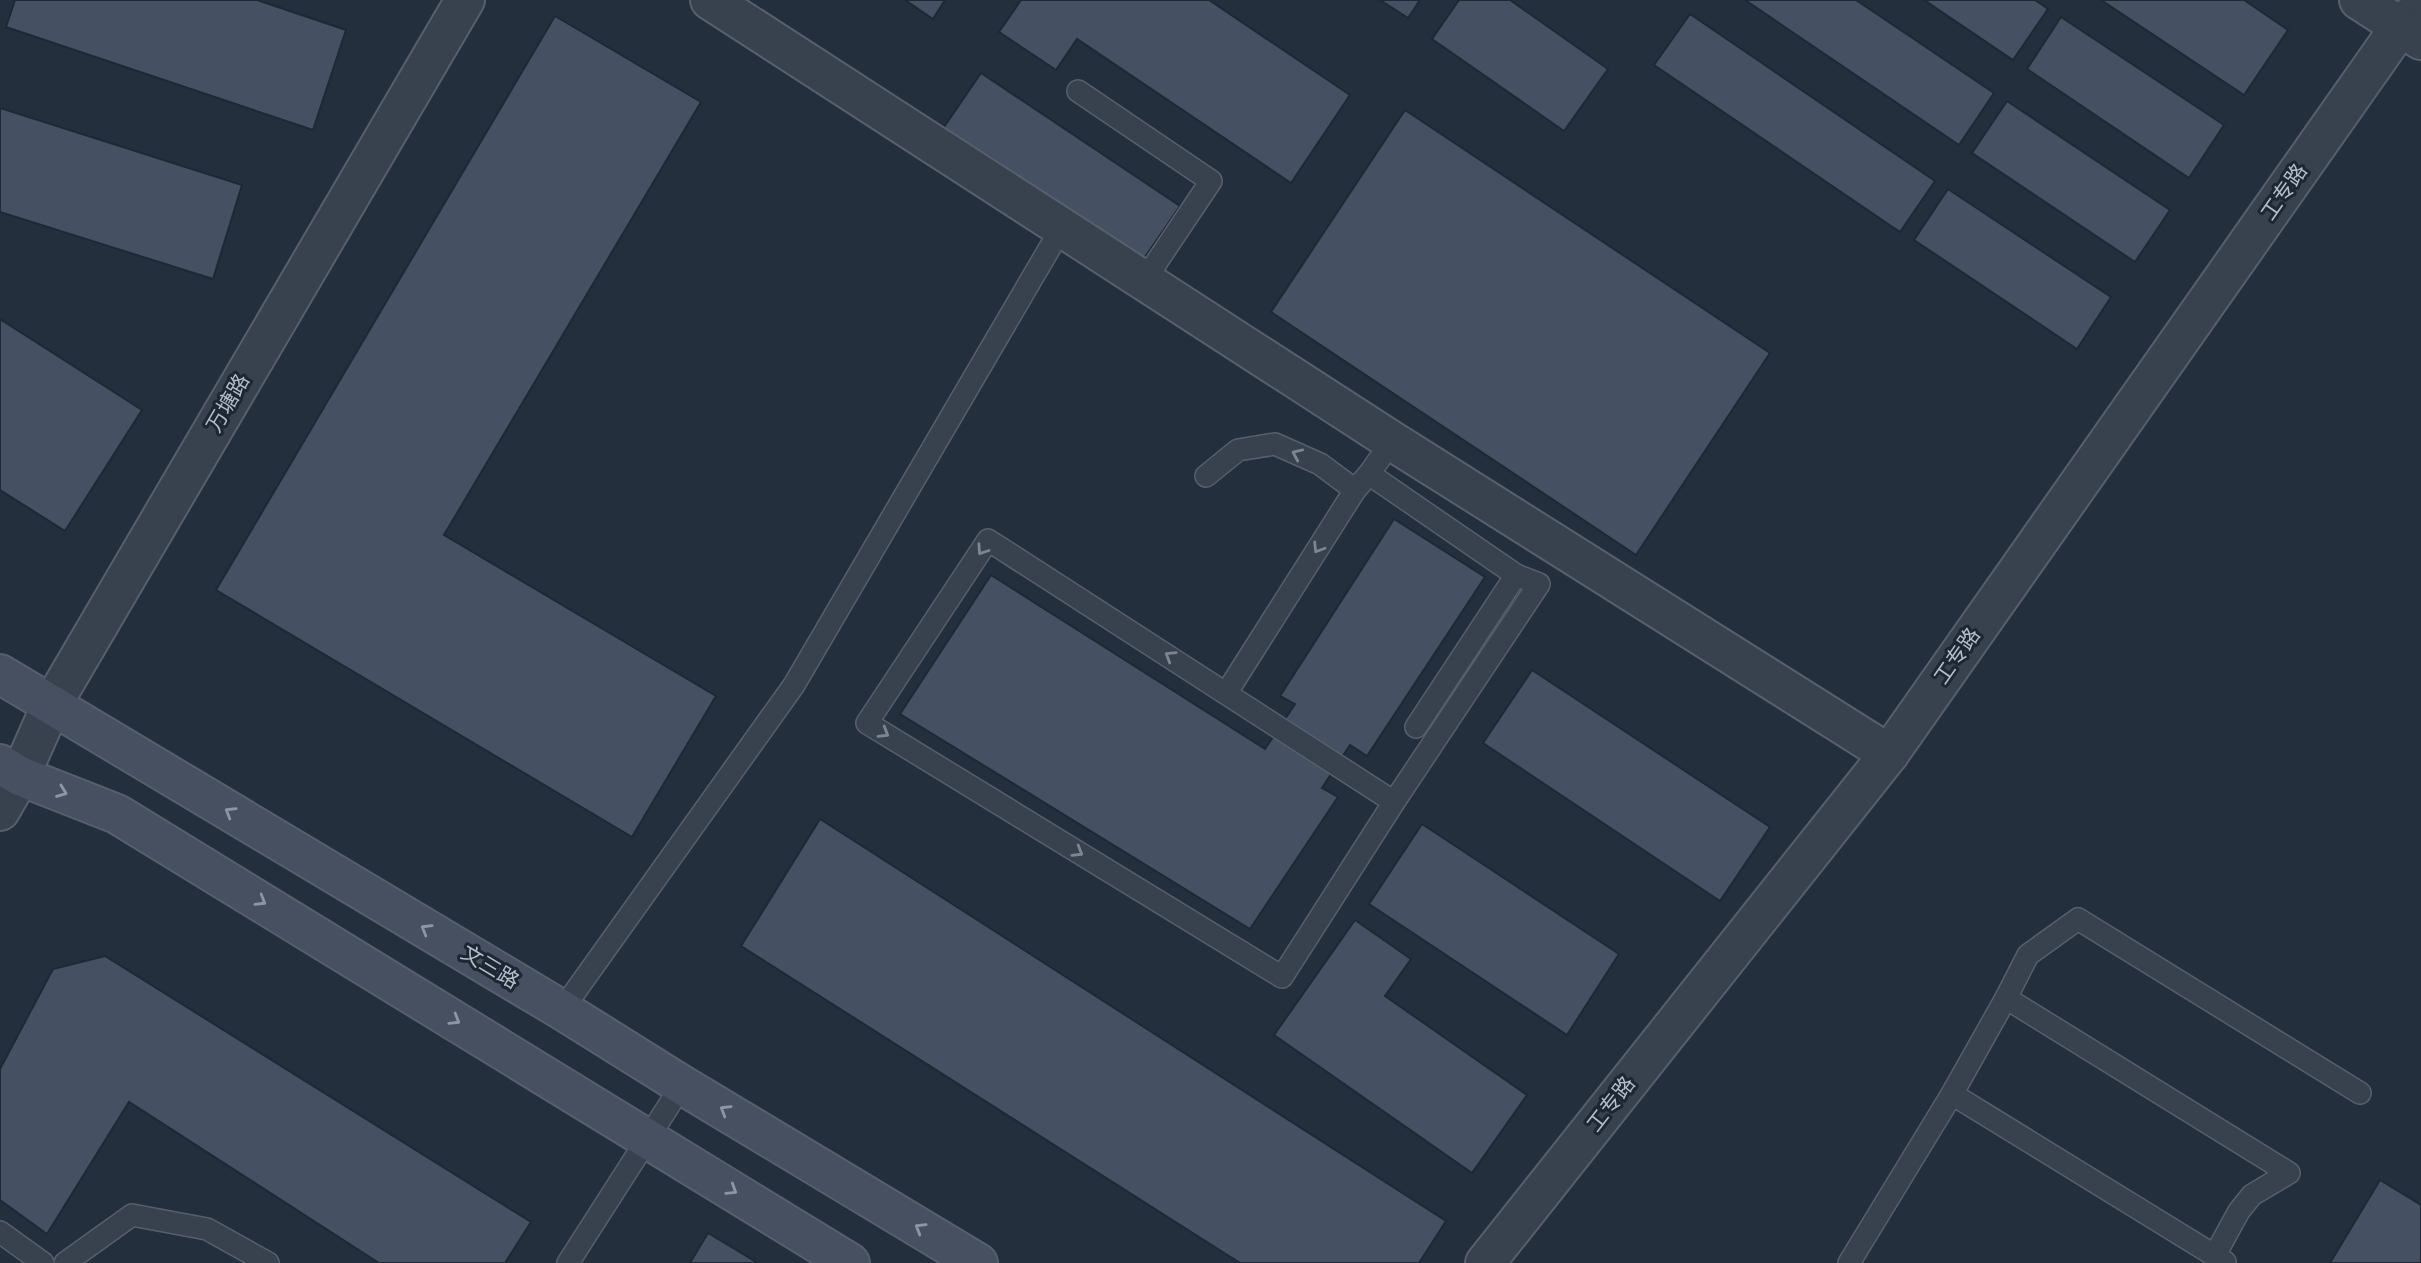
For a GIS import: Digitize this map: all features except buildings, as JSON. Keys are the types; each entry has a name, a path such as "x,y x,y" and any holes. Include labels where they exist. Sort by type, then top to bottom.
{"main road":[{"name":"文三路","path":"0,674 562,1010 978,1263"},
{"path":"10,770 117,814 850,1263"}],"street":[{"name":"万塘路","path":"0,811 10,770 51,706 465,0"},
{"path":"710,0 1392,441 1889,754"},
{"path":"2359,0 2414,25"},
{"name":"工专路","path":"1486,1263 1889,754 2414,25"}],"lane":[{"path":"1078,91 1211,181 1156,263 1147,282"},
{"path":"562,1010 794,685 1062,227"},
{"path":"1227,692 1354,490 1392,441"},
{"path":"1206,476 1238,450 1275,444 1320,464 1354,490"},
{"path":"1369,474 1516,575 1539,584 1282,977 867,723 988,540 1394,802"},
{"path":"1416,727 1516,575"},
{"path":"1849,1263 1952,1094 2028,955 2078,919 2360,1093"},
{"path":"1952,1094 2221,1259 2239,1211 2252,1195 2289,1173 2006,998"},
{"path":"568,1263 682,1085"},
{"path":"65,1263 132,1215 207,1228 268,1263"},
{"path":"0,1232 43,1263"}]}
